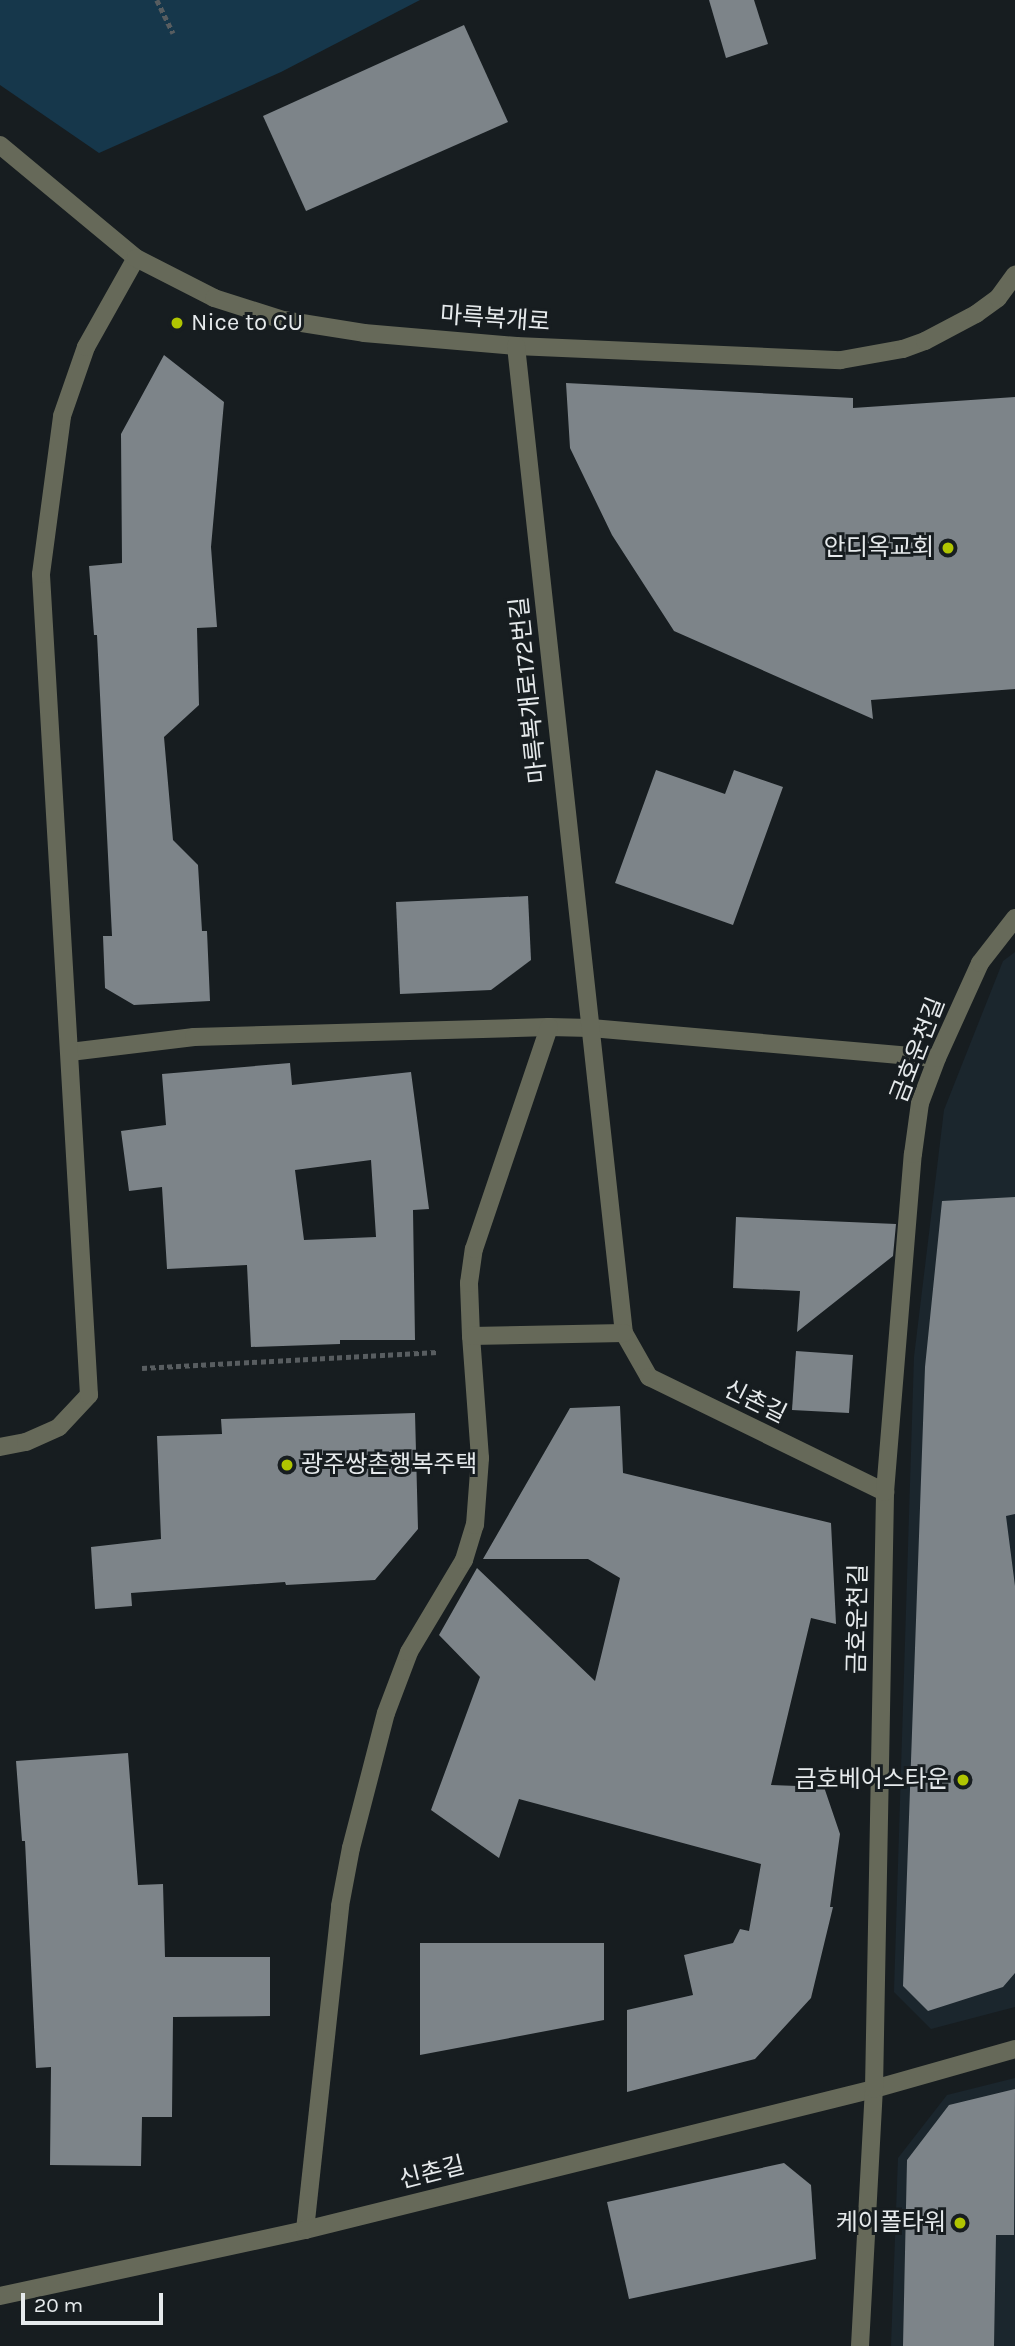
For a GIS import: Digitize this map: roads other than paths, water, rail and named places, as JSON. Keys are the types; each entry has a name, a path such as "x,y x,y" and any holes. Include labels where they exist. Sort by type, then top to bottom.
{"street":[{"name":"마륵복개로","path":"0,145 136,258 214,298 283,320 364,333 516,346 841,360 904,349 925,341 976,314 998,298 1015,275"},
{"path":"0,1447 26,1442 59,1427 89,1395 41,574 62,416 86,347 136,258"},
{"name":"마륵복개로172번길","path":"516,346 624,1333"},
{"name":"금호운천길","path":"860,2346 874,2089 885,1492 912,1154 920,1103 937,1058 980,963 1015,918"},
{"path":"70,1052 194,1037 549,1027 591,1028 937,1058"},
{"path":"305,2230 341,1906 351,1848 386,1713 405,1664 464,1560 475,1525 480,1458 471,1343 470,1283 474,1249 549,1027"},
{"path":"471,1343 624,1333"},
{"name":"신촌길","path":"624,1333 649,1377 885,1492"},
{"name":"신촌길","path":"0,2296 305,2230 874,2089 1015,2049"}],"place":[{"name":"Nice to CU","path":"177,323"},
{"name":"안디옥교회","path":"948,548"},
{"name":"광주쌍촌행복주택","path":"287,1465"},
{"name":"금호베어스타운","path":"963,1780"},
{"name":"케이폴타워","path":"960,2223"}]}
